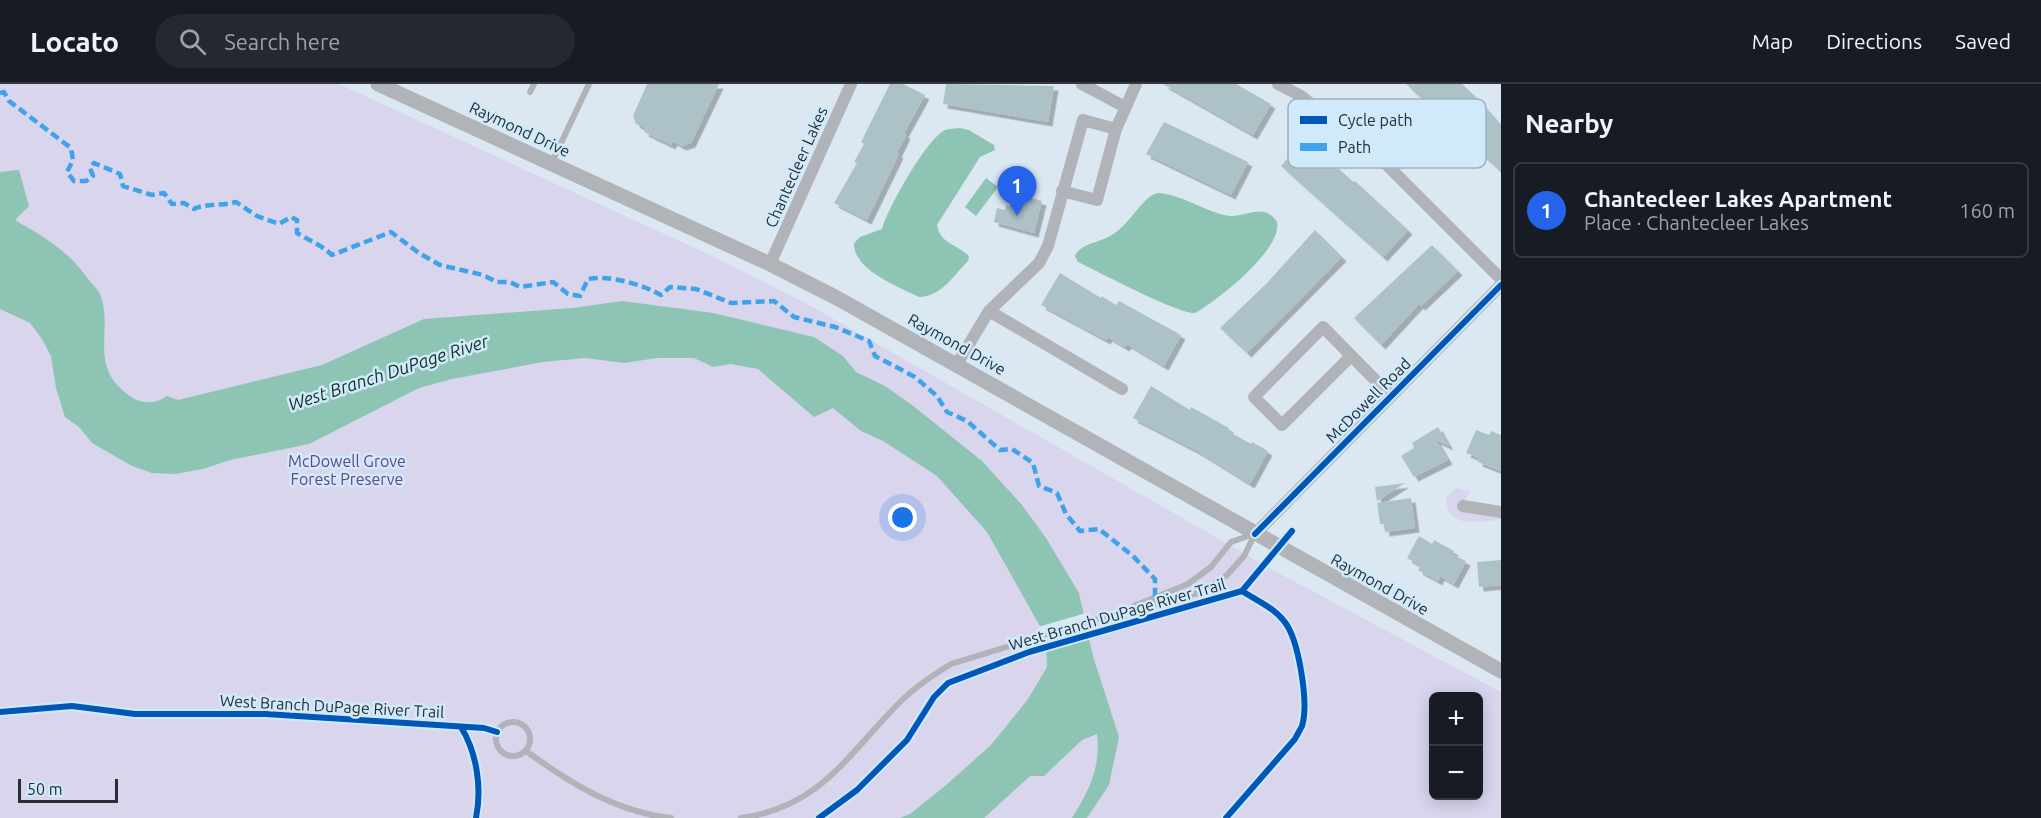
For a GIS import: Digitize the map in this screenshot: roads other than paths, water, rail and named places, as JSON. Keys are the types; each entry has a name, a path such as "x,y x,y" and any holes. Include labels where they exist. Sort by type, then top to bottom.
{"street":[{"name":"Raymond Drive","path":"378,84 770,264 957,364 1501,671"},
{"name":"Chantecleer Lakes","path":"770,264 851,84"},
{"path":"1082,84 1125,107"},
{"path":"1062,191 1097,200 1116,129 1136,84"},
{"path":"1278,84 1305,99"},
{"path":"957,364 988,311 1039,263 1048,246 1083,120 1116,129"},
{"path":"1390,168 1501,279"},
{"name":"McDowell Road","path":"1255,534 1501,285"},
{"path":"988,311 1122,389"},
{"path":"1351,356 1282,425 1254,397 1323,327 1391,396"},
{"path":"1464,506 1501,512"}],"lane":[{"path":"531,92 534,84"},
{"path":"552,163 589,84"},
{"path":"1111,615 1188,584 1211,567 1231,542 1255,534"},
{"path":"741,818 785,806 816,788 846,764 900,703 936,673 974,655 1111,615 1187,597 1215,585 1244,556 1255,534"},
{"path":"515,722 526,728 530,739 526,751 515,757 503,754 496,744 499,729 503,724 515,722"},
{"path":"526,751 569,781 594,794 638,812 671,818"}],"water":[{"path":"960,128 969,130 994,145 995,150 980,157 937,225 945,240 969,256 968,261 940,289 927,296 919,297 889,283 869,269 856,253 854,243 860,237 882,229 908,177 934,139 946,130"},
{"name":"West Branch DuPage River","path":"19,170 29,206 15,220 62,251 78,266 99,292 104,308 105,361 110,374 118,386 142,402 155,402 167,396 178,400 322,365 424,319 572,308 622,301 713,313 814,337 843,356 856,372 885,386 912,405 982,461 1022,505 1046,538 1079,593 1093,656 1119,737 1109,785 1087,818 1072,818 1084,798 1095,768 1097,734 1082,740 1044,776 1030,776 984,818 900,818 910,814 945,786 991,745 1028,699 1047,667 1046,637 987,532 937,476 883,441 861,431 833,408 814,417 758,369 731,364 713,367 694,358 657,358 624,363 585,358 543,362 452,379 419,388 309,444 175,474 152,473 132,466 92,443 79,427 65,417 56,388 51,356 42,339 30,323 0,309 0,172"},
{"path":"986,178 998,187 976,216 965,207"},
{"path":"1158,193 1168,194 1230,216 1255,212 1267,213 1277,222 1276,233 1270,246 1247,273 1218,298 1195,313 1186,312 1138,292 1078,262 1075,256 1084,247 1114,234 1146,200"}],"place":[{"name":"Chantecleer Lakes Apartment","path":"1017,216"}],"park label":[{"name":"McDowell Grove Forest Preserve","path":"347,470"}]}
